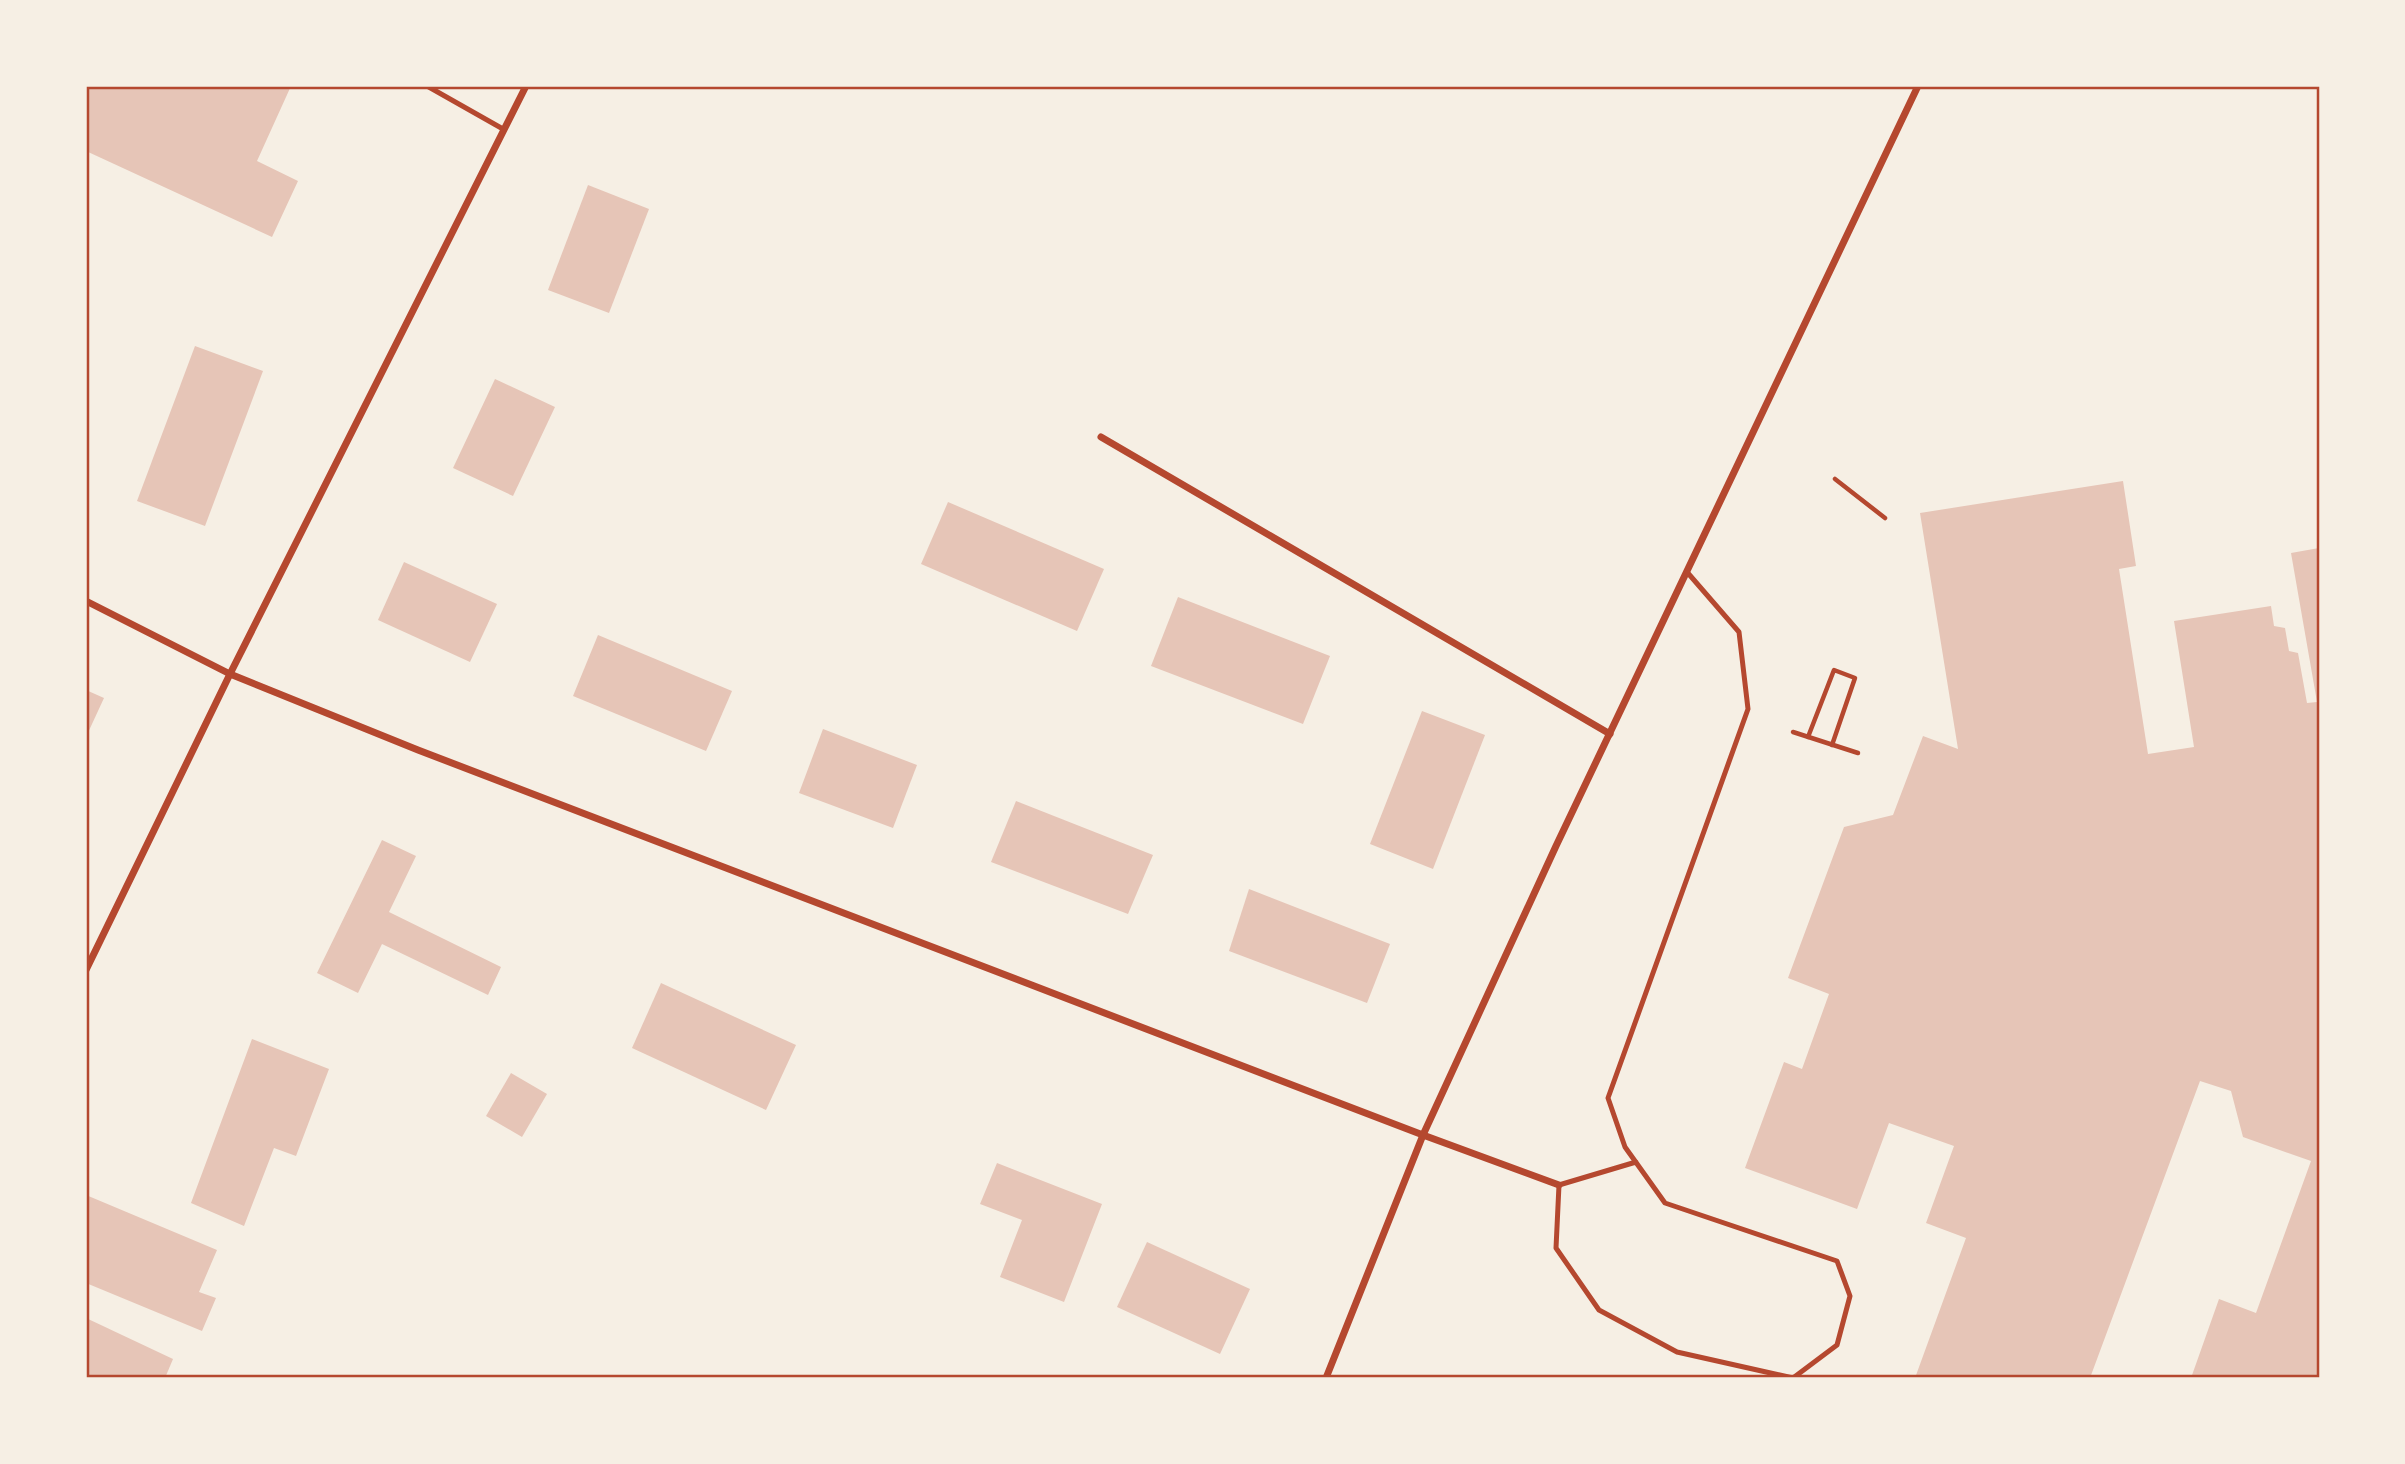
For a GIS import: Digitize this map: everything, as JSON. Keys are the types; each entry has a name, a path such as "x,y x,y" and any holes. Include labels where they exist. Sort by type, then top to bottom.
{"street":[{"path":"86,970 230,674 526,86"},
{"path":"1326,1378 1423,1135 1918,86"},
{"path":"1101,437 1610,734"},
{"path":"86,601 230,674 418,750 1559,1185"}],"lane":[{"path":"427,86 503,129"},
{"path":"1636,1162 1559,1185 1556,1248 1599,1310 1677,1352 1793,1378 1837,1346 1850,1296 1837,1261 1665,1203 1636,1162 1625,1147 1608,1098 1748,709 1739,632 1687,572"}],"path":[{"path":"1835,479 1885,518"},
{"path":"1808,737 1834,670 1855,678 1832,745"},
{"path":"1793,733 1858,753"}],"building":[{"path":"86,86 291,86 257,161 298,181 272,237 86,151"},
{"path":"588,185 649,209 609,313 548,290"},
{"path":"195,346 263,371 205,526 137,501"},
{"path":"495,379 555,407 513,496 453,468"},
{"path":"2123,481 2136,566 2119,569 2148,754 2194,747 2174,621 2271,606 2274,626 2285,628 2289,651 2298,653 2307,703 2317,702 2291,553 2319,548 2319,1378 2191,1378 2219,1299 2256,1313 2311,1161 2243,1137 2231,1091 2200,1081 2090,1378 1915,1378 1966,1238 1926,1223 1954,1146 1889,1123 1857,1209 1745,1168 1784,1062 1802,1069 1829,994 1788,978 1844,827 1893,815 1923,736 1958,749 1920,513"},
{"path":"948,502 1104,569 1077,631 921,564"},
{"path":"404,562 497,604 470,662 378,620"},
{"path":"1178,597 1330,656 1303,724 1151,666"},
{"path":"598,635 732,691 706,751 573,696"},
{"path":"86,690 104,698 86,737"},
{"path":"1422,711 1485,735 1433,869 1370,844"},
{"path":"823,729 917,765 893,828 799,793"},
{"path":"1016,801 1153,855 1128,914 991,862"},
{"path":"382,840 416,856 389,912 501,967 488,995 382,944 358,993 317,973"},
{"path":"1249,889 1390,944 1367,1003 1229,951"},
{"path":"661,983 796,1045 766,1110 632,1048"},
{"path":"252,1039 329,1069 296,1156 274,1148 244,1226 191,1203"},
{"path":"511,1073 547,1094 522,1137 486,1116"},
{"path":"997,1163 1102,1204 1064,1302 1000,1277 1022,1220 980,1204"},
{"path":"86,1195 217,1250 199,1292 216,1298 202,1331 86,1283"},
{"path":"1147,1242 1250,1289 1220,1354 1117,1307"},
{"path":"86,1318 173,1359 165,1378 86,1378"}]}
